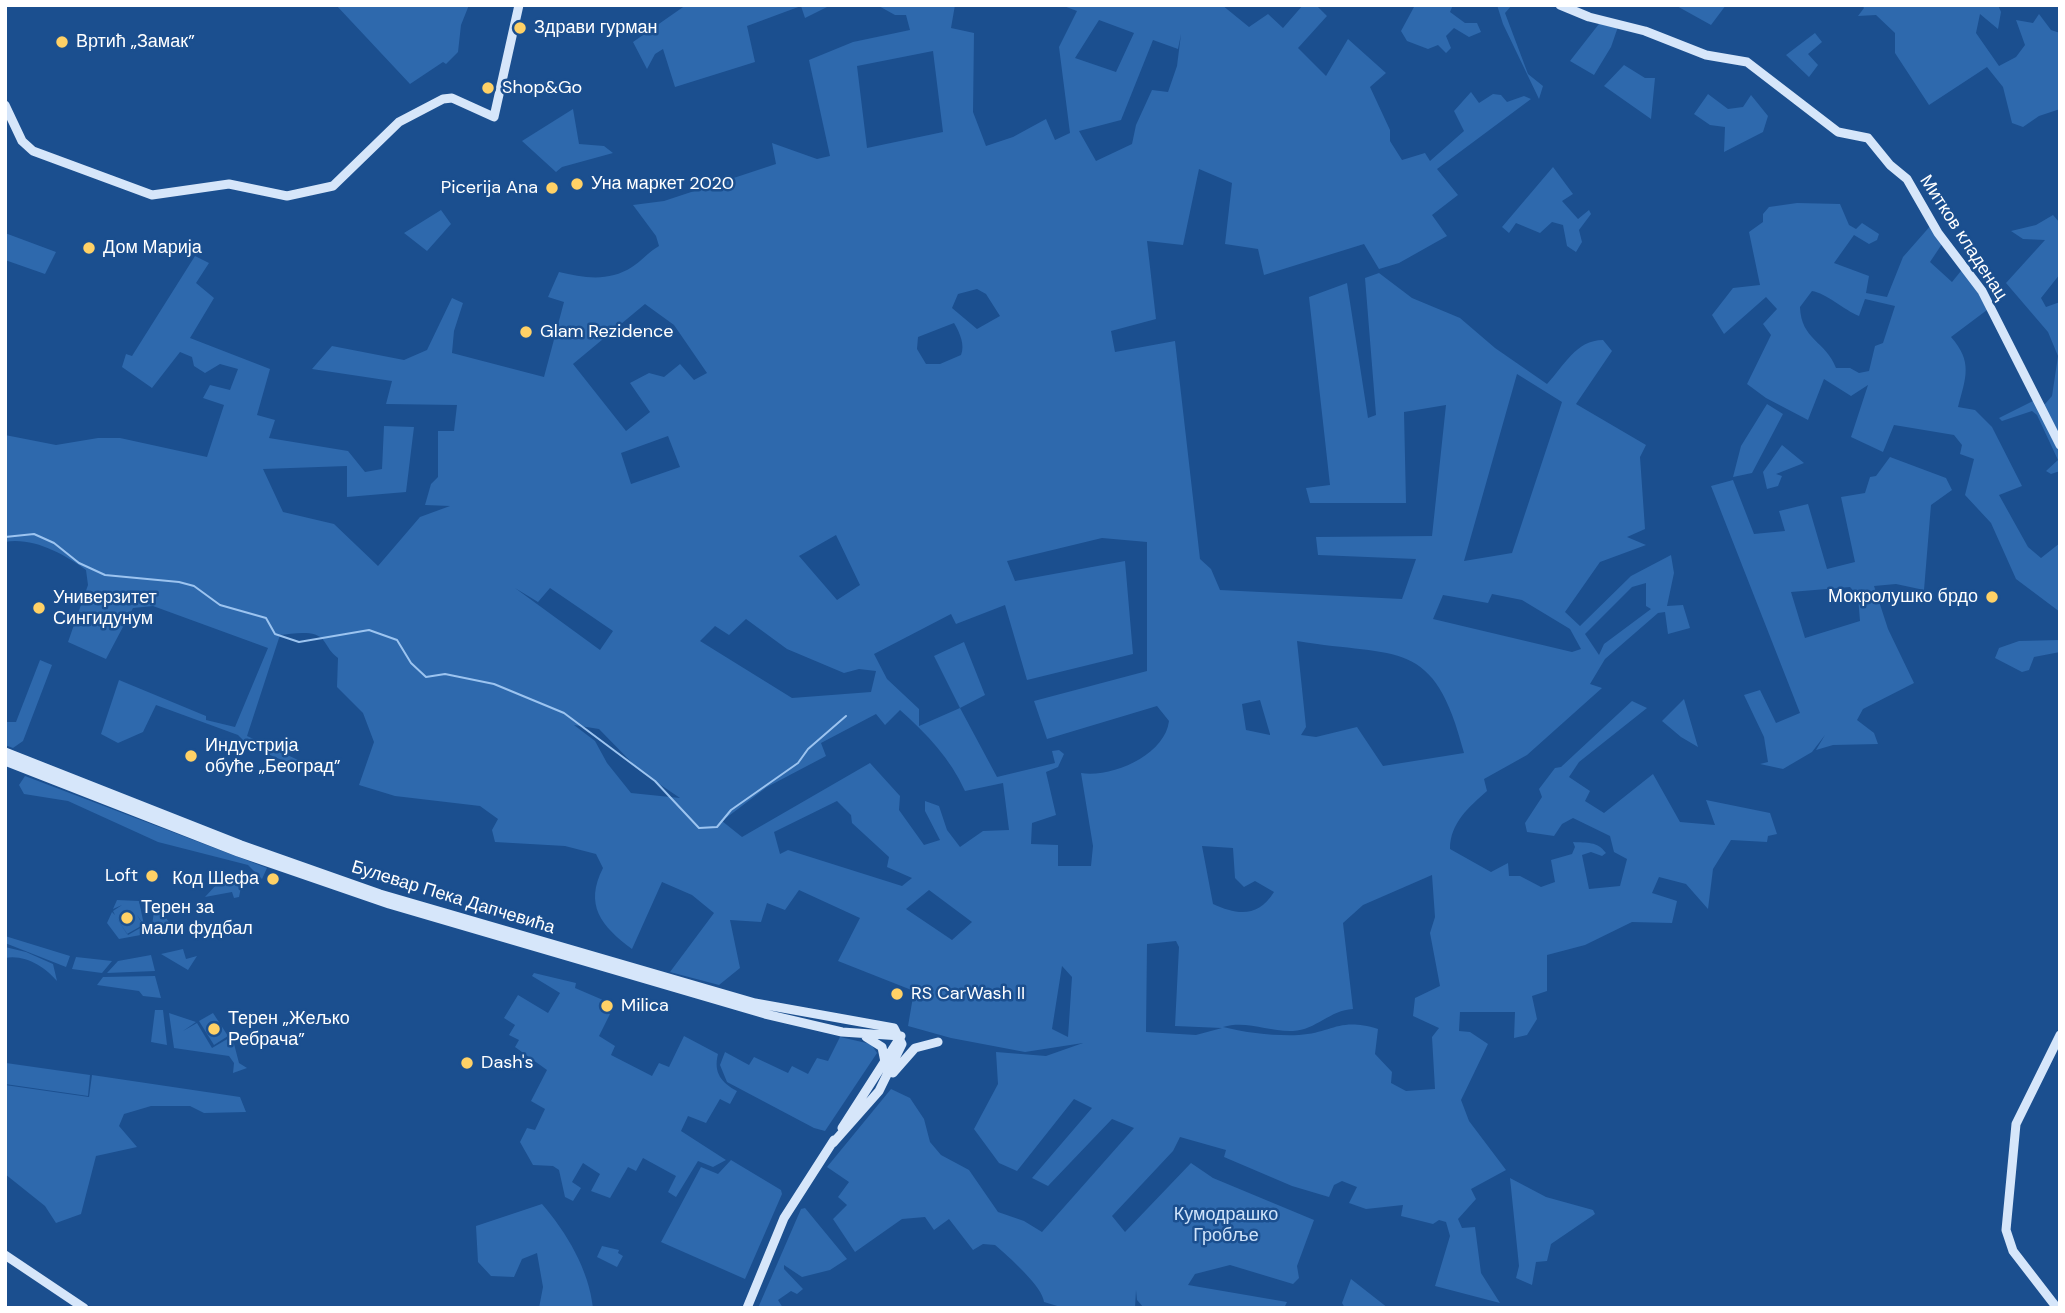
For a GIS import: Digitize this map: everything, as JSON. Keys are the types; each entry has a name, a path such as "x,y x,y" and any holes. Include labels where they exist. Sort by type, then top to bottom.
{"street":[{"path":"5,105 22,141 37,153 152,195 229,184 283,196 326,190 341,180 399,122 442,99 452,98 494,117 519,5"},
{"name":"Митков кладенац","path":"1560,5 1589,17 1645,31 1706,55 1747,62 1838,132 1861,135 1907,179 1921,205 1992,307 2060,445"},
{"name":"Булевар Пека Дапчевића","path":"5,752 246,850"},
{"name":"Булевар Пека Дапчевића","path":"5,761 385,899 765,1014 861,1034 901,1036"},
{"name":"Булевар Пека Дапчевића","path":"385,899 755,1003 890,1026 901,1036"},
{"path":"861,1034 880,1044 885,1063"},
{"path":"2057,1308 2013,1251 2006,1230 2016,1124 2060,1035"},
{"path":"747,1308 784,1218 901,1036"},
{"path":"879,1091 901,1046 901,1036"},
{"path":"833,1143 910,1052 920,1045 939,1042"},
{"path":"5,1255 84,1308"}],"green space":[{"path":"336,5 469,5 461,25 458,52 446,64 443,62 410,84"},
{"path":"686,5 831,5 805,18 801,6 747,26 755,62 675,87 663,49 655,54 647,69 633,42"},
{"name":"Кумодрашко Гробље","path":"877,5 955,5 951,28 974,33 973,112 986,146 1013,137 1046,119 1055,140 1070,133 1059,47 1077,11 1061,5 1222,5 1249,27 1268,14 1283,28 1303,5 1316,5 1327,16 1298,48 1326,76 1348,39 1386,73 1370,87 1390,130 1390,141 1402,160 1425,153 1430,161 1464,131 1454,111 1471,92 1479,103 1493,94 1501,95 1507,102 1524,96 1531,99 1437,169 1458,195 1432,215 1447,236 1399,263 1379,269 1364,244 1264,275 1258,249 1225,244 1232,183 1199,169 1183,245 1147,241 1156,319 1111,331 1115,352 1175,341 1200,559 1211,569 1220,590 1402,599 1416,559 1318,555 1316,537 1432,536 1446,405 1404,412 1406,503 1310,503 1306,488 1330,485 1309,297 1347,283 1368,418 1376,415 1365,278 1379,273 1412,298 1460,318 1495,348 1547,384 1571,355 1585,344 1603,340 1612,351 1576,404 1646,445 1640,457 1645,529 1627,537 1646,545 1600,562 1565,612 1580,626 1631,576 1671,555 1674,573 1667,606 1683,605 1690,628 1668,634 1665,612 1658,613 1605,659 1590,684 1602,688 1527,755 1484,779 1487,791 1457,823 1450,849 1491,872 1508,863 1509,876 1520,876 1541,887 1555,882 1551,860 1572,854 1575,847 1573,842 1591,843 1606,853 1602,856 1591,852 1582,855 1589,889 1620,886 1627,859 1614,852 1610,836 1573,818 1562,824 1554,836 1527,832 1525,823 1542,797 1539,789 1555,768 1561,767 1632,701 1647,708 1579,762 1569,777 1590,791 1585,801 1604,813 1653,774 1680,822 1715,825 1706,800 1770,813 1777,834 1768,836 1767,842 1731,840 1713,869 1708,909 1686,884 1659,877 1652,893 1677,901 1672,923 1632,922 1585,945 1547,955 1547,991 1532,996 1537,1019 1527,1035 1514,1038 1515,1012 1460,1012 1459,1031 1470,1032 1488,1044 1461,1100 1469,1121 1506,1170 1471,1189 1476,1199 1458,1219 1462,1228 1475,1227 1481,1273 1500,1303 1435,1286 1450,1236 1446,1222 1439,1220 1433,1224 1401,1216 1403,1205 1366,1209 1349,1203 1357,1187 1342,1181 1334,1185 1329,1197 1292,1186 1224,1157 1226,1150 1180,1137 1173,1151 1112,1216 1125,1232 1191,1163 1213,1178 1314,1220 1297,1266 1299,1278 1293,1284 1230,1265 1195,1274 1188,1285 1287,1302 1284,1308 1144,1308 1137,1300 1136,1290 1135,1308 1064,1308 1044,1302 1038,1288 995,1245 983,1244 973,1250 949,1219 934,1230 925,1217 902,1219 855,1252 833,1219 847,1205 838,1197 849,1182 827,1167 891,1089 910,1098 924,1119 930,1142 941,1155 969,1170 998,1212 1024,1221 1042,1232 1134,1128 1112,1119 1048,1186 1032,1178 1092,1108 1074,1099 1017,1171 999,1163 974,1129 998,1084 996,1052 1046,1056 1083,1043 1025,1052 951,1038 908,1026 914,991 838,961 860,918 799,890 785,910 767,903 761,922 730,920 740,968 719,985 670,972 714,913 692,895 662,882 632,949 612,932 599,914 595,893 603,868 596,854 565,846 495,842 492,830 498,819 480,806 395,796 359,785 374,742 363,713 337,687 338,658 316,635 280,635 247,736 315,768 310,772 249,746 238,735 156,705 143,732 118,743 101,734 119,680 206,716 206,720 235,727 268,648 153,606 133,608 106,659 68,642 88,585 86,570 68,558 37,544 5,542 5,435 56,445 98,438 120,438 207,457 224,405 203,398 210,385 230,390 238,369 220,364 205,373 194,366 192,357 180,352 152,388 122,367 126,354 132,356 195,256 209,263 196,283 214,298 190,338 270,369 257,415 275,420 269,438 348,451 365,472 382,469 384,426 414,427 406,492 347,497 347,466 263,469 283,512 334,524 378,566 420,517 450,506 425,505 431,484 438,477 438,431 454,431 457,405 386,404 392,381 312,369 332,346 404,360 427,350 452,298 463,303 454,331 452,353 544,377 564,302 548,297 559,272 605,277 632,267 659,246 656,236 633,205 664,201 776,164 772,143 817,159 830,156 809,60 853,42 910,30 906,15 895,15","holes":["1099,20 1134,33 1116,72 1075,58","1181,34 1177,66 1168,92 1152,90 1136,125 1132,144 1096,161 1079,131 1121,120 1153,40 1178,49","933,51 943,132 867,148 857,66","977,289 986,294 1000,316 977,329 952,308 958,294","645,304 674,325 707,373 694,380 680,364 664,377 649,373 630,383 650,412 626,431 573,364","954,323 961,339 961,355 940,364 926,364 917,349 918,337","1517,374 1562,402 1512,553 1464,561","668,436 680,467 631,484 621,453","836,535 860,585 837,600 799,556","1102,538 1147,542 1147,671 1034,701 1047,739 1157,706 1169,721 1158,744 1135,762 1107,772 1081,773 1093,846 1091,866 1058,866 1058,845 1031,844 1032,823 1056,815 1046,772 1058,767 1064,754 1059,750 1052,751 1055,763 997,777 960,708 919,726 919,709 887,679 874,654 951,614 956,624 1005,605 1027,680 1133,654 1125,561 1015,581 1007,561","1646,583 1646,606 1651,609 1604,644 1599,655 1585,634 1632,587","515,588 538,602 550,588 613,631 600,650","1492,594 1522,600 1570,629 1581,649 1572,652 1433,619 1443,595 1488,603","746,619 787,649 844,673 859,669 876,671 871,692 792,698 700,641 715,626 729,635","1297,641 1387,653 1408,660 1425,671 1440,689 1452,715 1464,753 1383,766 1357,727 1316,737 1301,735 1306,727","1260,700 1270,735 1246,730 1242,704","900,710 937,747 965,791 1003,783 1009,830 983,831 960,847 947,830 939,806 925,801 925,811 940,840 924,845 899,810 900,796 870,763 742,837 722,821 767,787 826,756 821,743 876,714 885,725","574,725 599,729 640,771 680,798 631,793 607,763 595,741","837,801 851,815 852,823 889,857 887,867 912,878 902,886 788,850 780,854 774,832","1202,846 1233,848 1235,878 1244,887 1255,881 1274,892 1261,906 1239,912 1213,904","1432,875 1435,917 1430,933 1440,986 1415,998 1413,1016 1439,1028 1432,1037 1435,1089 1406,1091 1391,1083 1392,1072 1375,1054 1378,1029 1344,1025 1311,1034 1290,1035 1261,1034 1223,1027 1249,1025 1275,1030 1301,1030 1337,1013 1353,1009 1343,923 1363,905","929,890 972,922 952,940 906,909","1176,941 1179,947 1175,1026 1222,1028 1196,1035 1146,1032 1147,944","1062,966 1072,977 1068,1037 1052,1029"]},
{"path":"1412,5 1453,5 1450,12 1465,23 1477,23 1481,32 1469,37 1454,28 1446,36 1451,48 1446,53 1438,45 1428,49 1407,41 1401,31 1414,7"},
{"path":"1497,5 1512,5 1505,13 1528,74 1543,86 1539,99 1503,24"},
{"path":"1675,5 1726,5 1711,25"},
{"path":"1862,5 1998,5 2001,12 1998,29 1980,14 1976,33 1999,66 2016,57 2025,45 2016,20 2033,23 2039,14 2051,30 2060,33 2060,109 2039,116 2023,127 2012,123 2003,87 1987,67 1929,105 1895,53 1895,33 1876,15 1858,16 1864,8"},
{"path":"1602,20 1619,24 1611,47 1594,75 1570,61"},
{"path":"1815,33 1822,42 1808,54 1818,65 1809,77 1786,55"},
{"path":"1624,65 1645,78 1655,78 1651,119 1604,86"},
{"path":"1708,94 1728,109 1743,107 1751,95 1768,116 1763,132 1724,152 1725,127 1710,125 1694,114"},
{"path":"573,109 579,144 604,146 613,153 562,167 556,172 522,141"},
{"path":"1553,167 1573,194 1562,201 1578,219 1589,210 1591,214 1579,230 1582,242 1576,252 1567,246 1563,225 1552,222 1540,233 1516,223 1509,233 1502,227"},
{"path":"1797,203 1840,204 1849,225 1856,229 1862,223 1879,234 1877,240 1869,244 1854,235 1834,263 1869,276 1866,293 1887,297 1903,257 1932,224 1944,241 1930,262 1952,282 1965,266 1991,307 1951,337 1963,354 1966,370 1958,407 1975,410 1992,427 2022,486 1999,495 2028,547 2041,558 2060,543 2060,612 2016,579 1991,523 1965,495 1974,459 1960,454 1962,445 1954,435 1894,425 1883,452 1851,437 1868,385 1851,396 1824,379 1808,420 1766,398 1747,384 1771,335 1763,324 1777,309 1766,297 1724,334 1712,315 1733,288 1760,285 1749,232 1763,222 1763,214 1769,207","holes":["1812,291 1859,316 1865,299 1895,306 1883,343 1875,346 1869,371 1859,373 1850,368 1836,368 1832,359 1809,334 1801,318 1800,307"]},
{"path":"441,210 451,224 427,251 404,233"},
{"path":"2053,215 2060,223 2060,274 2041,298 2046,307 2060,302 2060,471 2051,474 2046,471 2058,460 2037,415 2032,411 2002,421 1999,418 2033,401 2045,404 2052,396 2058,356 2048,332 2006,283 2045,240 2023,239 2011,231 2036,225"},
{"path":"5,233 56,252 45,274 5,260"},
{"path":"1767,404 1783,414 1752,473 1733,477 1741,446"},
{"path":"1782,445 1804,463 1776,474 1782,476 1778,486 1767,489 1763,472"},
{"path":"1890,457 1946,478 1952,490 1931,505 1924,590 1896,584 1874,586 1888,629 1914,683 1863,709 1857,720 1874,733 1878,744 1833,745 1816,750 1825,735 1812,752 1783,769 1760,764 1768,762 1764,737 1744,695 1760,690 1776,723 1800,713 1711,486 1733,480 1754,534 1785,531 1779,511 1808,504 1827,569 1855,562 1841,497 1865,493 1870,477 1876,476","holes":["1850,587 1858,596 1860,621 1805,638 1791,592"]},
{"path":"2060,640 2060,652 2034,657 2029,670 2022,672 1995,658 1999,648 2019,641"},
{"path":"964,642 985,695 960,708 934,656"},
{"path":"40,660 52,665 23,741 13,748 5,745 5,722 16,722"},
{"path":"1684,699 1698,747 1662,721"},
{"path":"25,776 267,868 262,879 248,865 158,842 68,801 24,794 19,785"},
{"path":"227,873 242,882 239,897 234,898 232,892 205,897"},
{"path":"117,900 139,901 144,925 137,915 143,925 127,934 142,927 146,934 119,939 107,923 112,912 115,915 113,911 122,905 113,909"},
{"path":"155,904 173,927 151,933"},
{"path":"5,936 70,956 66,967 5,943"},
{"path":"5,947 26,952 53,964 57,981 34,963 20,958 5,958"},
{"path":"183,949 186,959 197,956 188,970 161,954"},
{"path":"151,955 155,971 107,973 118,961"},
{"path":"76,957 112,961 102,973 72,969"},
{"path":"534,973 576,983 575,988 603,1000 600,1008 610,1014 599,1036 615,1046 611,1055 652,1076 659,1063 669,1067 684,1036 718,1054 717,1067 720,1077 737,1091 730,1104 720,1099 706,1123 688,1116 681,1131 726,1160 713,1167 698,1161 676,1197 668,1192 676,1176 643,1158 636,1171 628,1167 610,1198 591,1191 600,1174 583,1163 572,1182 581,1188 573,1201 565,1197 559,1170 553,1166 533,1165 520,1142 527,1128 535,1130 545,1109 531,1101 547,1070 515,1047 519,1040 509,1035 515,1025 504,1018 518,995 548,1013 560,993 532,976"},
{"path":"155,976 161,998 143,996 139,991 97,985 103,977"},
{"path":"155,1010 163,1010 167,1045 151,1042"},
{"path":"169,1013 196,1022 183,1031 197,1023 212,1048 229,1038 233,1040 239,1063 247,1068 233,1073 234,1063 229,1056 174,1048"},
{"name":"Терен „Жељко Ребрача”","path":"213,1013 228,1036 214,1045 199,1021"},
{"path":"840,1037 871,1044 877,1053 825,1131 814,1128 727,1082 720,1065 725,1052 749,1065 754,1057 788,1073 792,1066 808,1074 817,1058 828,1061"},
{"path":"6,1063 90,1075 88,1096 5,1084"},
{"path":"92,1075 240,1097 246,1112 204,1113 190,1106 151,1106 124,1114 119,1126 137,1147 96,1156 81,1214 56,1223 45,1206 5,1174 5,1085 89,1097"},
{"path":"731,1160 781,1190 782,1194 745,1279 661,1242 701,1167 718,1174"},
{"path":"1510,1178 1546,1197 1593,1210 1595,1214 1551,1244 1547,1261 1536,1262 1532,1285 1516,1278 1519,1266"},
{"path":"542,1204 560,1227 582,1266 593,1308 539,1308 543,1287 537,1253 522,1259 514,1277 491,1276 478,1262 476,1226"},
{"path":"805,1208 847,1259 830,1270 802,1277 784,1265 784,1269 803,1289 797,1294 791,1291 778,1300 783,1308 758,1308 801,1209"},
{"path":"602,1246 619,1250 618,1253 623,1256 617,1267 597,1257"},
{"path":"1351,1279 1388,1308 1345,1308 1342,1303"}],"waterway":[{"path":"5,537 34,534 54,543 79,563 105,575 179,582 194,586 220,605 266,618 275,634 299,642 369,630 397,640 411,663 426,677 445,674 494,684 564,713 655,781 699,828 717,827 731,810 798,763 808,749 846,716"}],"place":[{"name":"Здрави гурман","path":"520,28"},
{"name":"Вртић „Замак”","path":"62,42"},
{"name":"Shop&Go","path":"488,88"},
{"name":"Уна маркет 2020","path":"577,184"},
{"name":"Picerija Ana","path":"552,188"},
{"name":"Дом Марија","path":"89,248"},
{"name":"Glam Rezidence","path":"526,332"},
{"name":"Мокролушко брдо","path":"1992,597"},
{"name":"Универзитет Сингидунум","path":"39,608"},
{"name":"Индустрија обуће „Београд”","path":"191,756"},
{"name":"Loft","path":"152,876"},
{"name":"Код Шефа","path":"273,879"},
{"name":"Терен за мали фудбал","path":"127,918"},
{"name":"RS CarWash II","path":"897,994"},
{"name":"Milica","path":"607,1006"},
{"name":"Терен „Жељко Ребрача”","path":"214,1029"},
{"name":"Dash's","path":"467,1063"}]}
